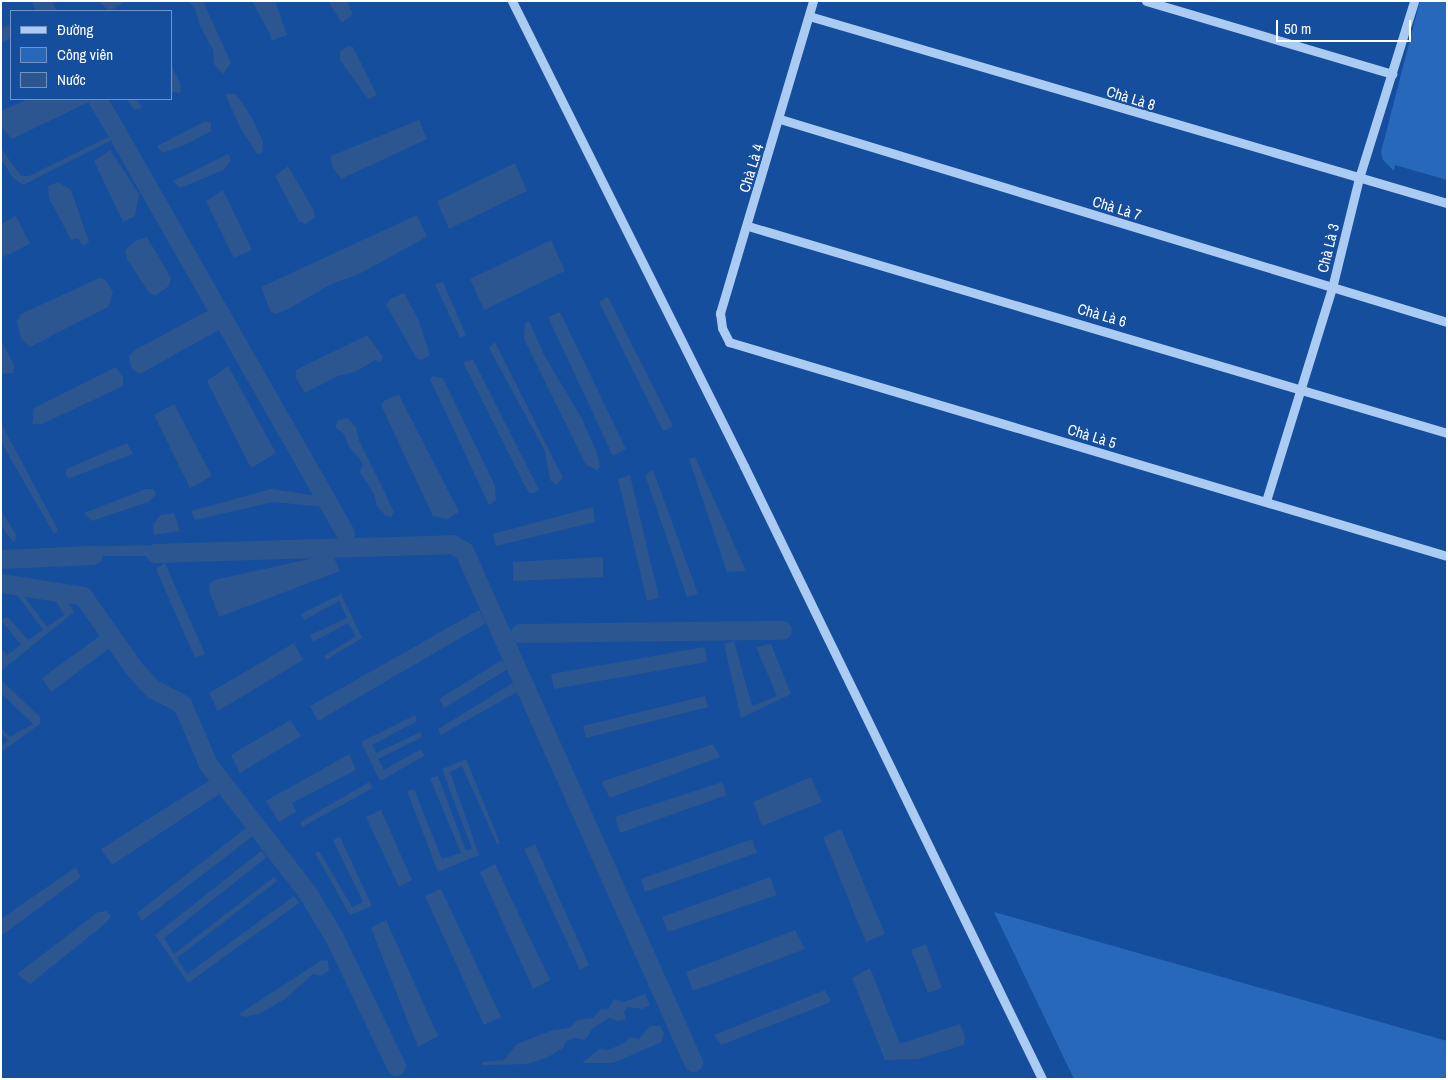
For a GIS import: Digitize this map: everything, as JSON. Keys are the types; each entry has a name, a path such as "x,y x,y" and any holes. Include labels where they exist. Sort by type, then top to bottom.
{"street":[{"path":"512,1 744,466 1042,1079"},
{"name":"Chà Là 4","path":"729,342 722,328 720,313 780,119 813,1"},
{"path":"1146,1 1392,74"},
{"name":"Chà Là 3","path":"1266,501 1332,288 1359,178 1414,1"},
{"name":"Chà Là 8","path":"809,16 1447,203"},
{"name":"Chà Là 7","path":"780,119 1447,322"},
{"name":"Chà Là 6","path":"748,226 1301,388 1447,433"},
{"name":"Chà Là 5","path":"729,342 1447,556"}],"green space":[{"path":"1420,1 1447,1 1447,180 1395,165 1394,171 1383,160 1381,152"},
{"path":"994,912 1447,1041 1447,1079 1074,1079"}],"water":[{"path":"98,1 121,1 122,4 108,10"},
{"path":"188,1 203,1 231,63 223,74 214,64 213,50 200,26 195,8"},
{"path":"252,1 275,1 287,35 271,41 271,36"},
{"path":"328,1 347,1 353,14 342,23"},
{"path":"10,24 10,38 1,43 1,28"},
{"path":"349,46 353,47 377,95 368,99 340,60 340,51"},
{"path":"172,67 180,83 181,93 172,92"},
{"path":"225,94 236,94 252,118 263,142 262,153 257,154 241,129"},
{"path":"26,100 89,100 89,102 12,139 1,126 1,111"},
{"path":"128,100 138,100 142,108 134,110"},
{"path":"419,120 427,139 341,179 332,166 331,156"},
{"path":"204,122 211,122 211,131 187,144 162,153 157,146"},
{"path":"108,137 114,139 23,185 13,178 1,159 1,148 21,176 29,176"},
{"path":"110,150 139,194 135,216 123,222 94,161"},
{"path":"228,154 231,160 224,170 180,188 173,181"},
{"path":"515,163 527,191 449,229 437,201"},
{"path":"288,166 314,211 315,218 305,224 299,221 275,176"},
{"path":"58,182 71,190 89,242 83,246 78,238 71,240 49,198 48,186"},
{"path":"223,190 252,250 234,258 206,201"},
{"path":"417,215 427,236 421,240 359,274 331,284 290,308 276,314 271,312 261,287"},
{"path":"16,216 30,244 1,258 1,224"},
{"path":"147,237 171,278 169,286 156,295 150,294 127,259 125,250 135,241"},
{"path":"551,240 565,271 484,310 470,279"},
{"path":"99,278 105,279 113,292 108,307 30,347 21,338 17,322 21,314"},
{"path":"443,282 466,335 460,338 435,284"},
{"path":"404,293 418,319 430,355 422,360 417,359 386,305 390,299"},
{"path":"608,297 673,426 663,431 599,302"},
{"path":"211,309 217,312 220,322 217,331 140,374 131,368 129,356 135,350"},
{"path":"560,312 626,449 613,456 548,317"},
{"path":"529,321 544,355 581,417 597,453 600,467 597,470 586,465 524,339 525,323"},
{"path":"367,335 383,357 380,362 375,360 355,372 338,376 305,393 296,378 296,370"},
{"path":"1,340 14,365 13,373 1,374"},
{"path":"495,342 563,478 556,485 550,480 545,451 489,348"},
{"path":"473,359 539,490 534,493 529,493 523,482 463,362"},
{"path":"228,366 276,453 251,468 207,381"},
{"path":"116,367 123,377 123,386 42,424 32,424 34,408"},
{"path":"433,376 443,378 495,486 496,500 489,505 430,379"},
{"path":"399,395 459,512 447,519 433,516 381,405 385,400"},
{"path":"174,404 212,476 190,488 154,415"},
{"path":"347,418 356,427 359,441 394,512 391,517 385,515 377,506 374,494 360,472 363,465 349,447 344,434 335,427 338,420"},
{"path":"1,423 58,530 54,534 1,442"},
{"path":"127,443 133,454 70,478 66,476 66,469"},
{"path":"695,457 746,571 727,572 689,459"},
{"path":"653,470 698,594 687,597 645,475"},
{"path":"630,475 659,598 647,601 618,479"},
{"path":"146,489 154,489 156,495 148,502 92,521 84,513"},
{"path":"271,489 324,497 325,507 273,502 195,520 191,511"},
{"path":"593,507 595,522 496,546 493,534"},
{"path":"1,510 16,535 15,541 12,541 1,525"},
{"path":"174,513 180,531 154,535 153,525 160,515"},
{"path":"165,545 179,548 180,553 174,556 68,556 69,547"},
{"path":"332,554 340,571 219,617 210,593 209,585 214,580"},
{"path":"603,557 603,577 513,581 513,562"},
{"path":"165,563 205,654 195,658 156,569"},
{"path":"20,591 47,627 64,615 54,597 66,598 74,612 1,671 1,648 7,655 21,645 1,620 8,617 28,640 43,630 15,592"},
{"path":"341,594 362,638 326,660 324,656 356,636 348,623 313,642 310,635 347,618 339,601 304,620 301,614"},
{"path":"479,610 486,623 318,721 310,706"},
{"path":"101,635 111,647 51,692 42,678"},
{"path":"734,641 752,706 777,696 756,647 771,644 791,694 741,718 724,644"},
{"path":"294,643 303,660 218,711 209,693"},
{"path":"705,647 707,662 554,689 551,674"},
{"path":"502,660 508,669 444,708 439,699"},
{"path":"1,680 40,717 40,724 1,752 1,747 8,740 1,733 1,728 10,737 33,724 1,693"},
{"path":"513,683 517,692 441,735 438,729"},
{"path":"705,696 708,707 586,738 583,726"},
{"path":"415,715 417,721 372,745 376,753 421,732 422,737 378,759 384,770 421,749 424,756 380,781 361,742"},
{"path":"290,720 301,736 240,773 231,755"},
{"path":"713,744 720,757 610,798 601,782"},
{"path":"349,754 356,770 292,803 296,812 279,822 266,801"},
{"path":"466,759 500,843 497,844 462,766 450,772 479,855 438,872 407,791 414,789 442,859 461,853 430,778 438,776 466,851 472,849 442,769"},
{"path":"811,777 822,802 762,826 753,802"},
{"path":"210,780 221,793 112,865 101,849"},
{"path":"369,782 373,788 302,827 300,822"},
{"path":"722,782 727,795 620,833 615,817"},
{"path":"381,810 412,880 399,887 366,817"},
{"path":"251,824 257,833 142,921 137,913"},
{"path":"841,829 885,934 866,942 823,837"},
{"path":"340,837 372,906 350,915 315,853 319,851 352,907 363,902 333,840"},
{"path":"752,839 757,853 645,892 641,879"},
{"path":"535,844 589,965 580,970 524,849"},
{"path":"261,851 267,857 164,938 174,954 274,877 277,881 177,958 187,974 294,896 299,903 188,983 155,935"},
{"path":"495,864 550,980 533,989 480,872"},
{"path":"76,867 81,877 1,936 1,919"},
{"path":"770,877 777,895 668,932 662,917"},
{"path":"441,889 501,1017 484,1025 425,896"},
{"path":"107,911 111,917 106,923 30,984 17,974 98,912"},
{"path":"386,920 438,1036 418,1047 371,928"},
{"path":"795,930 805,949 693,991 686,972"},
{"path":"926,944 942,988 928,993 911,950"},
{"path":"322,960 328,961 329,971 320,976 313,974 285,999 261,1013 245,1017 239,1014"},
{"path":"870,968 900,1044 960,1024 965,1036 964,1045 918,1059 885,1060 852,978"},
{"path":"825,990 831,1002 721,1045 714,1035"},
{"path":"645,994 650,1005 642,1009 628,1007 624,1011 626,1019 618,1021 609,1018 593,1028 585,1040 575,1038 566,1041 563,1048 548,1057 527,1064 482,1065 482,1062 504,1060 517,1044 553,1030 570,1028 577,1020 593,1018 601,1009 608,1010 614,999 624,1002"},
{"path":"650,1026 660,1026 664,1034 662,1042 613,1063 582,1063 599,1049 608,1050 624,1043 630,1037 639,1039"}],"waterway":[{"path":"41,1 46,10"},
{"path":"98,100 118,134"},
{"path":"121,140 345,533"},
{"path":"155,553 452,544 464,551 693,1062"},
{"path":"1,559 93,555"},
{"path":"1,583 83,596 135,670 153,689 182,704 208,764 307,892 334,937 396,1066"},
{"path":"520,633 782,630"}]}
